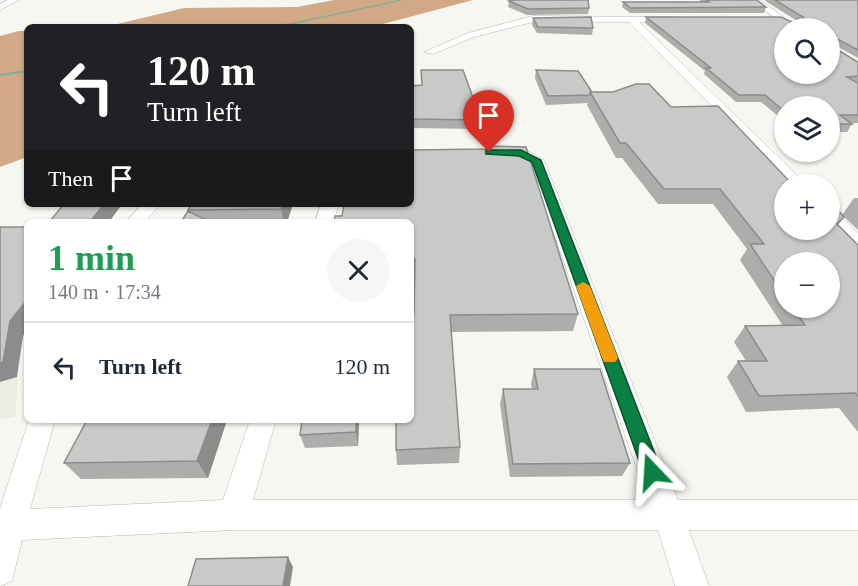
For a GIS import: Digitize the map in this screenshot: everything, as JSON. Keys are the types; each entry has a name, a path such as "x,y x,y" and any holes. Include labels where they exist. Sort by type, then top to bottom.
{"street":[{"path":"0,7 15,0"},
{"path":"754,0 785,21 757,18"},
{"path":"429,52 456,40 515,22 553,18 687,19"},
{"path":"631,19 788,174"},
{"path":"487,152 521,153 536,160 669,516 692,586"},
{"path":"138,219 148,207"},
{"path":"840,226 858,244"},
{"path":"0,570 10,525 41,423"},
{"path":"233,515 262,423"},
{"path":"10,525 233,515 858,515"}],"shaded area":[{"path":"334,0 473,0 383,24 117,24 184,8 297,7"},
{"path":"24,31 24,158 0,167 0,36"},
{"path":"17,377 16,416 0,420 0,382"}],"building":[{"path":"588,0 589,8 528,9 509,1"},
{"path":"706,0 757,0 766,7 631,8 623,2 709,2"},
{"path":"775,0 858,0 858,50 840,40 840,18 805,18"},
{"path":"591,17 593,28 538,27 533,18"},
{"path":"646,17 783,18 774,18 774,84 840,84 840,51 858,62 858,76 847,77 858,83 858,115 840,115 840,96 774,96 774,103 765,95 739,95 706,68 711,68"},
{"path":"421,70 463,70 481,120 414,119 414,86 422,85"},
{"path":"536,70 578,71 592,92 590,95 548,96"},
{"path":"636,84 649,84 671,107 718,106 783,174 774,174 774,240 840,240 840,227 858,245 858,396 855,393 759,396 738,361 767,361 745,326 805,325 800,318 840,318 840,252 774,252 774,280 750,244 764,244 720,189 664,189 626,143 620,143 590,92 613,92"},
{"path":"840,115 852,124 840,124"},
{"path":"486,146 526,147 578,314 450,315 460,447 396,450 396,423 414,423 414,219 334,219 335,216 342,216 344,207 414,207 414,150 486,149"},
{"path":"62,207 102,207 92,219 52,219"},
{"path":"190,207 282,207 281,209 188,210"},
{"path":"188,211 204,219 183,219"},
{"path":"0,227 24,227 24,304 10,321 3,362 0,363"},
{"path":"534,369 600,369 630,463 513,464 503,389 538,389"},
{"path":"85,423 211,423 197,461 64,463"},
{"path":"302,423 356,423 356,432 300,435"},
{"path":"288,557 283,586 188,586 196,559"}],"waterway":[{"path":"289,24 403,0"},
{"path":"0,75 24,71"}],"slow traffic":[{"path":"583,286 610,358"}],"route":[{"path":"489,152 521,153 536,160 652,472"}]}
